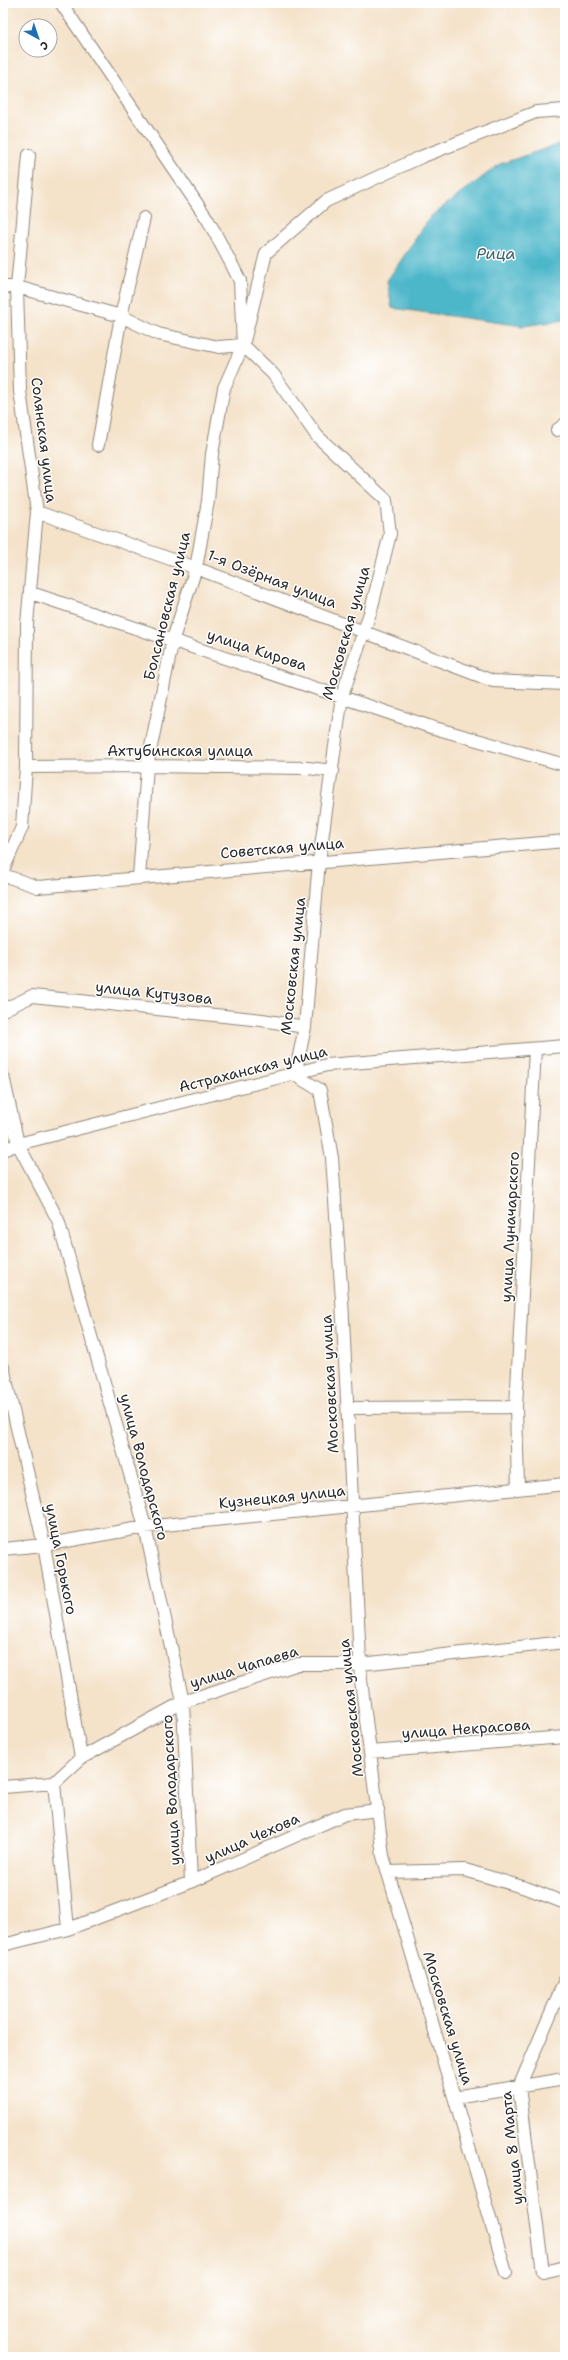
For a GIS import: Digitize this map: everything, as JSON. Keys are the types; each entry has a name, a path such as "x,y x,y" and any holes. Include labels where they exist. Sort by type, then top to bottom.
{"street":[{"path":"3,287 17,287 121,316 158,334 219,347 243,345 240,281 232,265 208,220 61,3"},
{"name":"Болсановская улица","path":"139,878 147,766 173,639 196,568 208,501 212,454 224,388 243,345 266,253 326,201 421,157 536,112 565,110"},
{"name":"Солянская улица","path":"3,870 22,827 26,767 28,624 37,512 20,391 17,287 29,155"},
{"path":"98,445 121,316 144,218"},
{"name":"Московская улица","path":"243,345 273,374 317,436 386,500 390,534 364,631 342,696 333,771 319,861 304,1027 295,1075 320,1090 332,1158 348,1408 361,1664 383,1856 506,2273"},
{"name":"1-я Озёрная улица","path":"37,512 196,568 493,681 565,684"},
{"name":"улица Кирова","path":"31,593 173,639 431,727 565,765"},
{"name":"Ахтубинская улица","path":"26,767 147,766 308,768 333,771"},
{"name":"Советская улица","path":"3,875 38,887 319,861 565,841"},
{"name":"улица Кутузова","path":"3,1010 32,996 262,1020 304,1027"},
{"name":"Астраханская улица","path":"3,1150 18,1144 327,1066 565,1046"},
{"name":"улица Луначарского","path":"518,1489 516,1407 535,1049"},
{"name":"улица Володарского","path":"3,1076 18,1144 58,1220 145,1527 183,1702 191,1882"},
{"name":"улица Горького","path":"3,1367 44,1546 81,1758"},
{"path":"348,1408 516,1407"},
{"name":"Кузнецкая улица","path":"3,1549 44,1546 145,1527 565,1484"},
{"name":"улица Чапаева","path":"54,1782 81,1758 183,1702 298,1664 361,1664 565,1642"},
{"name":"улица Некрасова","path":"370,1752 565,1738"},
{"path":"3,1787 54,1782 68,1929"},
{"name":"улица Чехова","path":"3,1945 68,1929 191,1882 346,1814 378,1810"},
{"path":"388,1872 465,1870 529,1889 565,1903"},
{"name":"улица 8 Марта","path":"565,1980 520,2087 543,2272 565,2267"},
{"path":"455,2097 565,2079"}],"water":[{"name":"Рица","path":"565,142 565,320 523,326 392,308 387,281 431,216 500,164"}]}
